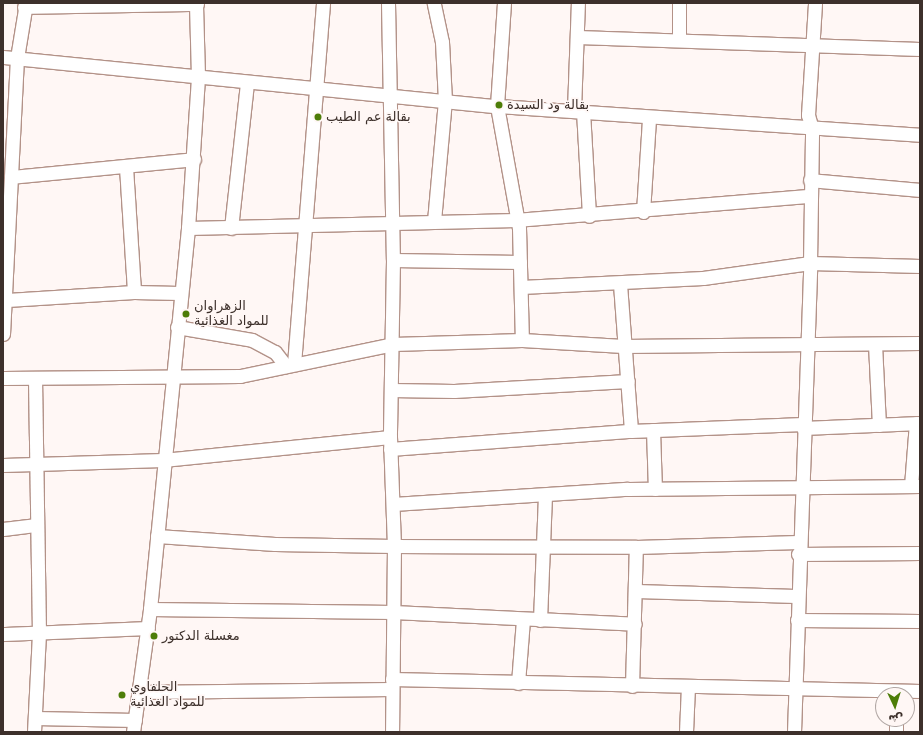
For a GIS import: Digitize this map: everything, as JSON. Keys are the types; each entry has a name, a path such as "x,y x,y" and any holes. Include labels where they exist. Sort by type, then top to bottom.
{"street":[{"path":"290,365 307,223 323,3"},
{"path":"388,3 391,221 394,260 390,443 394,546 392,732"},
{"path":"434,3 442,42 445,101 434,221"},
{"path":"504,3 497,106 516,220 522,287 522,340"},
{"path":"578,3 578,111 589,216"},
{"path":"679,3 679,39"},
{"path":"794,732 797,620 796,596 810,263 810,180 812,129 808,115 815,3"},
{"path":"3,334 5,306 5,239 11,177 8,149 17,58 25,5 197,4 198,76 194,160 188,228 179,293 148,628 134,726 34,718"},
{"path":"577,37 679,39 920,49"},
{"path":"3,56 316,90 389,95 497,106 578,111 649,118 920,135"},
{"path":"231,228 247,82"},
{"path":"642,212 649,118"},
{"path":"11,177 194,160"},
{"path":"126,167 134,292"},
{"path":"810,180 920,190"},
{"path":"188,228 231,228 307,223 516,220 642,212 810,196"},
{"path":"394,260 520,262"},
{"path":"522,287 620,284 703,278 810,263 920,266"},
{"path":"620,284 623,346 628,381 631,431"},
{"path":"5,306 134,292 179,293"},
{"path":"177,327 252,340 275,352 290,365"},
{"path":"3,378 240,376 393,344 522,340 623,346 920,343"},
{"path":"875,344 879,425"},
{"path":"34,732 39,633 35,464 35,378"},
{"path":"391,390 454,391 628,381"},
{"path":"3,465 164,460 390,443 652,430 918,423 915,486 801,486 655,489 393,504"},
{"path":"652,430 655,489"},
{"path":"540,620 545,495"},
{"path":"3,529 37,525"},
{"path":"157,536 275,544 798,548 920,553"},
{"path":"632,686 636,547"},
{"path":"635,591 796,596"},
{"path":"150,609 393,612 523,620 634,624"},
{"path":"518,682 523,620"},
{"path":"797,620 920,621"},
{"path":"3,634 148,628"},
{"path":"140,692 392,684 518,682 632,686 796,687 875,692"},
{"path":"686,732 688,687"}],"place":[{"name":"بقالة ود السيدة","path":"499,105"},
{"name":"بقالة عم الطيب","path":"318,117"},
{"name":"الزهراوان للمواد الغذائية","path":"186,314"},
{"name":"مغسلة الدكتور","path":"154,636"},
{"name":"الحلفاوي للمواد الغذائية","path":"122,695"}]}
